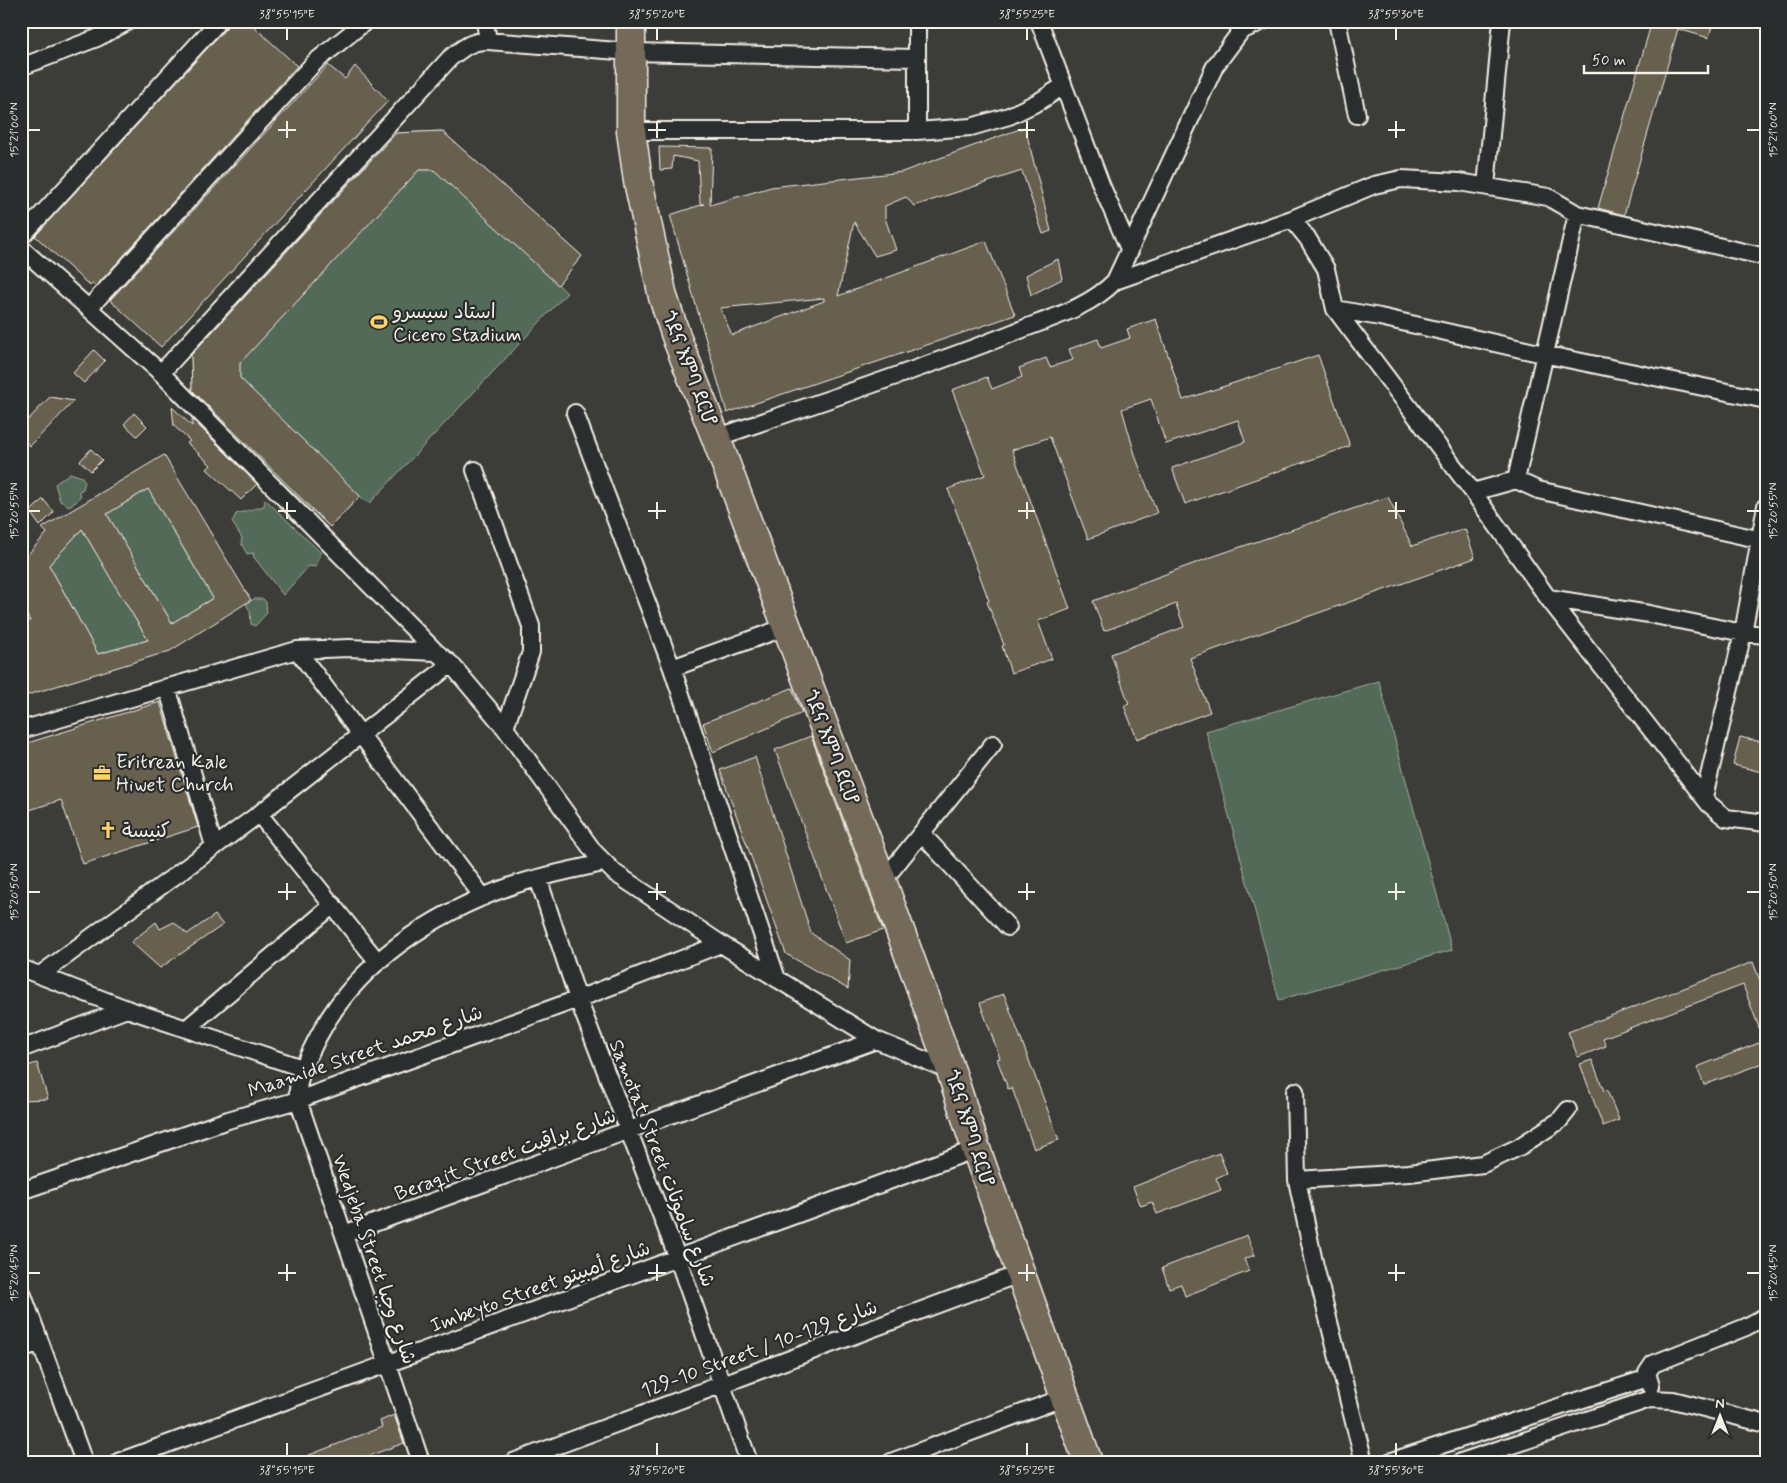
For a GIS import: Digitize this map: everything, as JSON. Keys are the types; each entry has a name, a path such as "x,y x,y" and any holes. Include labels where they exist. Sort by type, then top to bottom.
{"highway":[{"name":"ጎደና እምባ ደርሆ","path":"631,21 631,131 638,181 664,297 677,339 716,438 882,882 951,1071 1019,1274 1088,1462"}],"street":[{"path":"21,67 97,38 129,21"},
{"path":"21,237 219,21"},
{"path":"89,308 315,62 366,21"},
{"path":"485,21 488,41"},
{"path":"917,21 917,132"},
{"path":"1039,21 1102,187 1130,250"},
{"path":"716,438 987,343 1084,304 1103,294 1116,281 1215,66 1238,26 1263,21"},
{"path":"1337,21 1357,115"},
{"path":"1486,186 1502,21"},
{"path":"161,373 450,58 467,45 478,41 488,41 631,52 916,58"},
{"path":"631,131 917,132 971,127 1009,116 1040,101 1063,86"},
{"path":"1116,281 1292,219 1374,185 1401,179 1459,182 1548,197 1576,214 1766,257"},
{"path":"1516,480 1576,214"},
{"path":"1292,219 1308,239 1326,270 1335,309 1473,492 1548,598 1704,797 1717,813 1726,818 1766,823"},
{"path":"21,248 161,373 436,652 451,664 505,728 603,862 615,873 721,944 876,1040 951,1071"},
{"path":"1335,309 1766,400"},
{"path":"575,414 672,668 777,979"},
{"path":"475,470 531,626 531,652 505,728"},
{"path":"1473,492 1516,480 1538,490 1762,541"},
{"path":"1704,797 1743,633 1762,541 1766,506"},
{"path":"1548,598 1649,614 1743,633 1766,634"},
{"path":"672,668 786,627"},
{"path":"21,730 297,650 349,648 436,652"},
{"path":"297,650 483,897"},
{"path":"40,975 259,814 451,664"},
{"path":"167,687 214,846"},
{"path":"882,882 993,744"},
{"path":"259,814 378,962"},
{"path":"922,834 1008,927"},
{"name":"Wedjeba Street شارع وجبا","path":"422,1462 298,1100 297,1090 302,1068 330,1014 354,984 378,962 439,919 483,897 538,878 603,862"},
{"name":"Samotat Street شارع ساموتات","path":"538,878 578,1000 678,1259 749,1462"},
{"path":"186,1028 332,905"},
{"name":"Maamide Street شارع محمد","path":"21,1191 228,1120 298,1100 578,1000 721,944"},
{"path":"21,968 127,1009 302,1068"},
{"path":"21,1049 127,1009"},
{"name":"Beraqit Street شارع براقيت","path":"344,1234 876,1040"},
{"path":"1295,1090 1297,1180 1314,1262 1364,1462"},
{"path":"1297,1180 1409,1172 1483,1164 1519,1147 1559,1121 1568,1110"},
{"name":"Imbeyto Street شارع أمبيتو","path":"118,1462 144,1458 389,1364 976,1149"},
{"name":"129-10 Street / شارع 129-10","path":"513,1462 1019,1274"},
{"path":"21,1290 84,1462"},
{"path":"1660,1398 1648,1378 1647,1373 1653,1364 1746,1327 1766,1316"},
{"path":"21,1349 40,1342"},
{"path":"1389,1462 1648,1378"},
{"path":"892,1462 1065,1397"},
{"path":"1461,1462 1650,1399 1660,1398 1766,1424"}],"green space":[{"name":"استاد سيسرو Cicero Stadium","path":"442,131 582,256 558,284 567,293 369,504 360,496 330,527 192,398 191,352 396,133"},
{"path":"70,473 82,477 85,482 83,489 78,492 81,495 76,502 69,506 60,501 55,484"},
{"path":"148,489 213,598 172,623 107,514"},
{"path":"265,499 321,553 316,567 309,566 283,595 253,556 254,553 247,554 241,543 242,538 232,522 236,514 264,506"},
{"path":"82,529 148,640 98,654 49,565"},
{"path":"254,599 263,599 266,602 267,613 255,626 251,624 250,611 246,604"},
{"path":"1379,681 1452,950 1279,1000 1206,731"}],"building":[{"path":"230,21 248,21 297,66 96,286 92,283 90,286 35,236 226,28"},
{"path":"1652,21 1713,21 1709,38 1678,29 1624,215 1598,208"},
{"path":"328,65 345,79 355,66 388,101 161,347 110,300"},
{"path":"1025,127 1051,231 1043,234 1022,171 914,206 906,197 885,206 885,218 896,250 875,256 854,222 838,296 986,241 1015,315 727,413 670,215 704,204 700,204 698,161 673,156 672,169 660,170 659,147 712,148 710,205 771,187 902,172","holes":["824,298 824,301 732,335 720,308"]},
{"path":"442,131 582,256 558,285 434,170 419,170 240,363 240,378 360,496 330,527 192,390 191,355 396,133"},
{"path":"1058,259 1062,279 1031,295 1026,275"},
{"path":"1156,319 1183,400 1318,355 1350,446 1185,504 1172,468 1245,442 1238,420 1166,444 1151,399 1122,409 1136,458 1157,513 1088,539 1050,437 1012,450 1070,609 1038,621 1052,659 1011,673 1002,646 1004,645 987,602 989,601 948,489 985,475 952,390 987,377 992,389 1022,377 1019,368 1046,358 1050,367 1073,360 1069,349 1098,339 1101,348 1130,338 1127,329"},
{"path":"94,350 105,361 84,383 73,373"},
{"path":"50,397 74,401 30,446 21,438 21,427"},
{"path":"172,407 192,426 192,419 257,484 241,500 207,469 211,465 187,443 190,441 174,426"},
{"path":"134,413 147,426 137,436 124,424"},
{"path":"91,449 102,460 91,471 80,461"},
{"path":"164,455 251,600 170,651 21,697 21,620 30,621 21,603 21,562 47,533 42,528","holes":["148,489 213,598 172,623 107,514","82,529 114,584 148,640 98,654 49,565"]},
{"path":"1388,497 1412,546 1465,529 1475,558 1190,658 1210,712 1137,739 1124,706 1129,704 1111,654 1184,627 1176,604 1104,631 1093,601 1217,555"},
{"path":"43,499 54,512 40,526 30,512"},
{"path":"792,688 802,713 713,752 703,723"},
{"name":"Eritrean Kale Hiwet Church","path":"160,702 198,827 83,864 61,800 23,812 21,805 21,745"},
{"path":"811,736 883,930 846,943 775,750"},
{"path":"1740,737 1766,743 1766,773 1733,765"},
{"path":"755,757 811,933 850,960 848,989 786,954 720,770"},
{"path":"215,915 223,925 160,968 131,942 156,922 160,929 174,922 187,934"},
{"path":"1753,962 1766,997 1766,1062 1704,1085 1697,1067 1764,1041 1743,985 1603,1038 1606,1046 1578,1057 1568,1032"},
{"path":"1004,994 1059,1140 1034,1149 1012,1088 1008,1089 997,1059 1000,1058 980,1003"},
{"path":"1592,1060 1604,1091 1607,1090 1619,1120 1603,1126 1580,1064"},
{"path":"37,1063 48,1099 21,1100 21,1068"},
{"path":"1219,1153 1227,1173 1216,1178 1221,1190 1157,1214 1152,1202 1141,1206 1133,1187"},
{"path":"1247,1235 1255,1255 1244,1259 1249,1271 1185,1296 1181,1284 1169,1288 1162,1268"},
{"path":"394,1415 404,1443 352,1462 291,1462 382,1427 380,1421"}],"place":[{"name":"استاد سيسرو Cicero Stadium","path":"379,322"},
{"name":"Eritrean Kale Hiwet Church","path":"102,773"},
{"name":"كنيسة","path":"108,830"}]}
